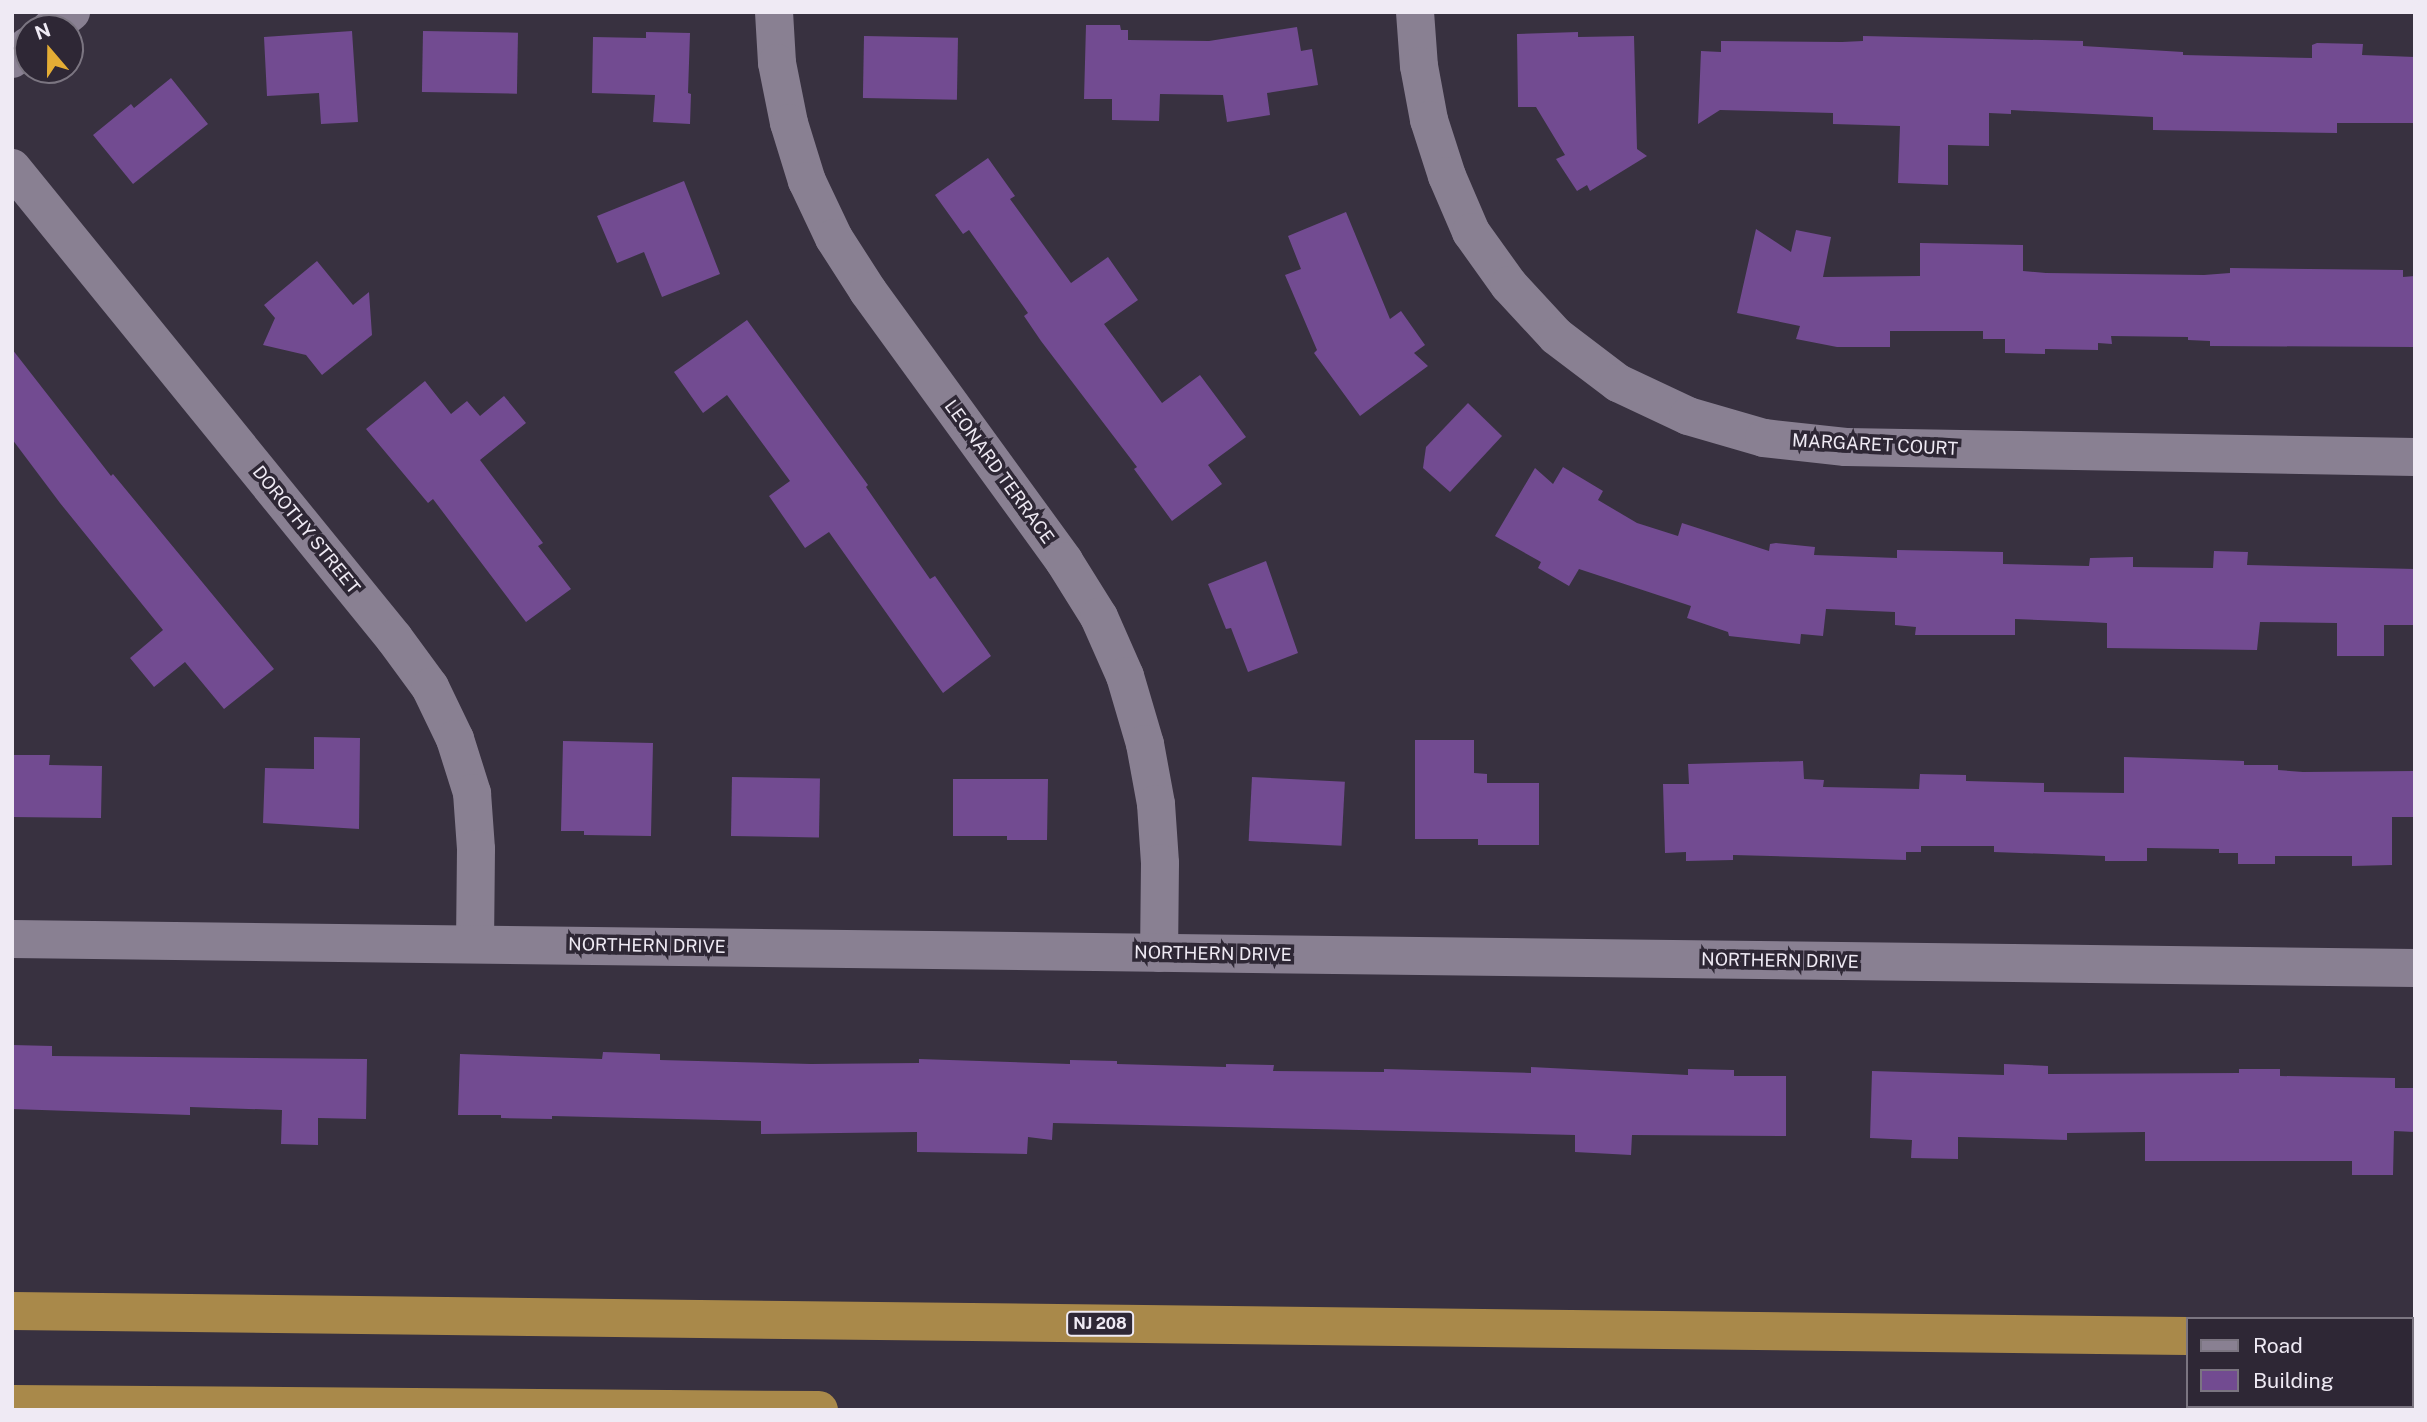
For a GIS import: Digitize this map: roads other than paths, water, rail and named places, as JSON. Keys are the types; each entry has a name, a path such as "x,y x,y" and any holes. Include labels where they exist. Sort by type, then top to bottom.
{"highway":[{"name":"NJ 208","path":"12,1311 2186,1336"},
{"path":"12,1404 818,1410"}],"street":[{"name":"LEONARD TERRACE","path":"774,12 777,63 789,123 807,181 834,238 868,291 1064,561 1099,617 1125,676 1145,744 1156,804 1160,863 1159,953"},
{"name":"MARGARET COURT","path":"1415,12 1419,66 1429,120 1447,176 1471,232 1509,285 1556,336 1618,383 1688,416 1764,438 1846,447 2415,457"},
{"name":"DOROTHY STREET","path":"12,167 385,627 430,687 455,739 472,793 476,849 475,944"},
{"name":"NORTHERN DRIVE","path":"12,939 2415,968"}]}
